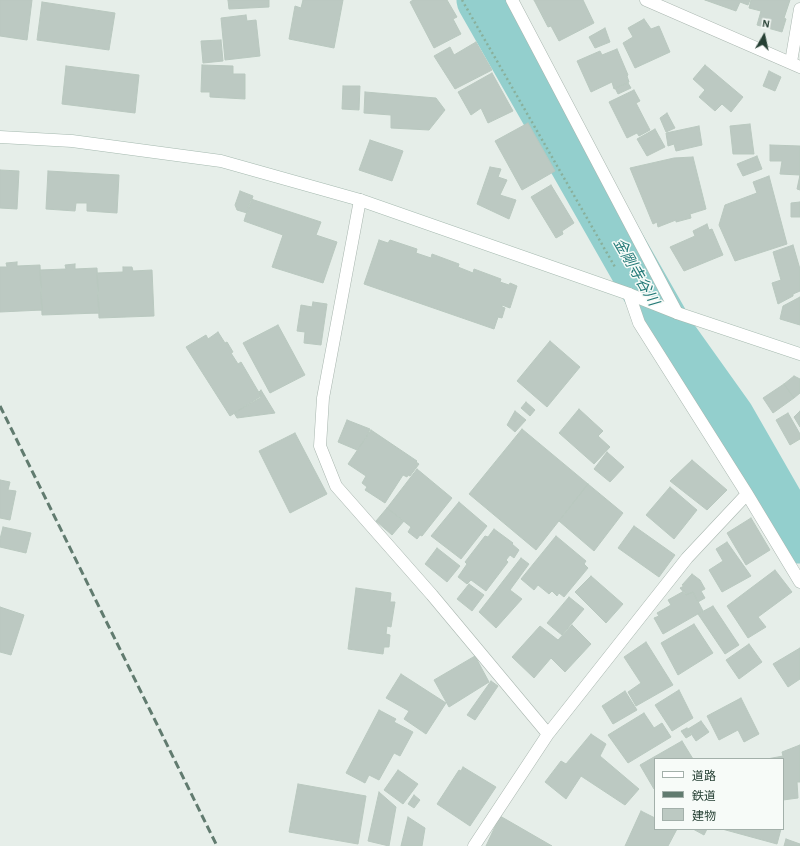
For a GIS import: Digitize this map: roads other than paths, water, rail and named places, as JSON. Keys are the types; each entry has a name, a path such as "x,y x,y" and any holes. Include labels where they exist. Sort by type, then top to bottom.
{"street":[{"path":"512,0 677,312"},
{"path":"646,0 795,65 800,9"},
{"path":"0,137 72,141 221,161 360,200 800,354"},
{"path":"360,200 323,398 320,446 336,486 432,595 548,734"},
{"path":"629,294 639,323 747,494 800,582"},
{"path":"474,846 548,734 687,558 747,494"}],"waterway":[{"name":"金剛寺谷川","path":"481,0 673,337 730,417 800,539"}],"railway":[{"path":"0,406 217,846"}]}
